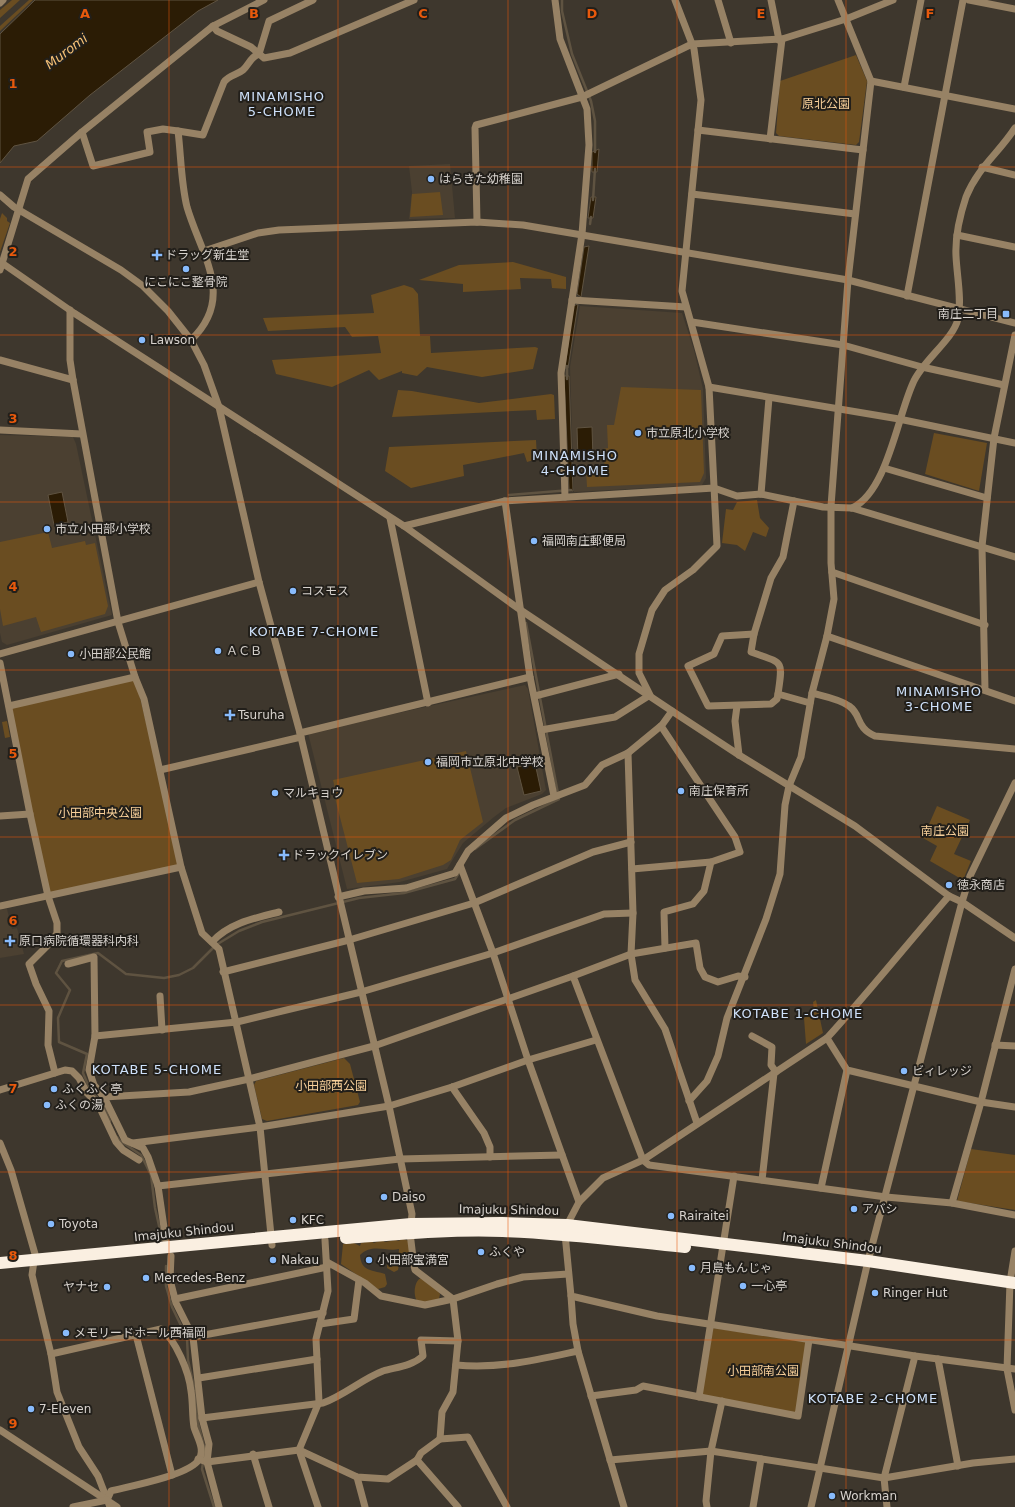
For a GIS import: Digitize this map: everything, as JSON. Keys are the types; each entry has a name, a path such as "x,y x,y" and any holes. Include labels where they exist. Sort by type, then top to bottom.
{"highway":[{"name":"Imajuku Shindou","path":"0,1263 33,1264 411,1228 502,1231 566,1230 868,1265 1013,1286"},
{"name":"Imajuku Shindou","path":"272,1241 325,1240 411,1228"},
{"name":"Imajuku Shindou","path":"0,1271 33,1264"}],"street":[{"path":"0,3 3,0"},
{"path":"264,0 213,26 82,132 28,179 16,209 1,266 404,526 519,609 620,674 672,711 739,755 855,826 949,896 962,902 1015,938"},
{"path":"82,132 92,166 150,152 148,132 163,129 204,135 224,82 228,77 243,70 254,55 258,54 269,22 313,0"},
{"path":"213,26 217,31 251,47 264,58 290,53 414,0"},
{"path":"555,0 560,39 566,58 587,109 589,145 582,234 561,374 565,497"},
{"path":"650,695 639,673 639,654 652,610 665,590 693,570 717,546 709,387 692,322 682,291 701,100 694,49 676,0"},
{"path":"718,0 731,42"},
{"path":"770,138 781,40 771,0"},
{"path":"688,1102 707,1081 718,1056 727,1018 745,976 766,919 780,874 785,805 789,786 801,757 812,693 828,636 834,599 831,506 848,280 871,81 838,0"},
{"path":"477,222 476,124 582,97 692,44 781,40 846,19 893,0"},
{"path":"904,87 920,0"},
{"path":"907,296 963,0"},
{"path":"969,0 1015,9"},
{"path":"871,81 1015,109"},
{"path":"852,508 860,504 877,484 884,468 899,419 913,382 922,367 956,326 959,292 955,254 957,235 966,198 982,167 1015,128"},
{"path":"698,130 863,150"},
{"path":"178,131 187,206 212,272 211,314 200,332 191,340"},
{"path":"982,167 1015,175"},
{"path":"692,194 856,214"},
{"path":"0,195 16,209 121,270 143,286 168,310 191,340 204,365 219,407 259,582 300,735 389,1106 412,1214 411,1228 415,1270 453,1299 458,1342 456,1365 453,1392 442,1412 440,1439"},
{"path":"204,251 251,234 279,230 477,222 523,225 848,280 1015,324"},
{"path":"957,235 1015,247"},
{"path":"572,300 686,307"},
{"path":"70,310 70,360 73,380 118,622 135,678 144,699 181,867 202,933 218,949 237,1022 260,1126 272,1241"},
{"path":"692,322 843,345 922,367 1004,385"},
{"path":"985,690 985,625 982,546 994,438 1015,335"},
{"path":"0,360 73,380"},
{"path":"709,387 899,419 1015,443"},
{"path":"761,494 769,398"},
{"path":"0,430 82,434"},
{"path":"884,468 987,498"},
{"path":"404,526 513,500 714,488 737,496 761,494 823,507 831,506 852,508 1015,557"},
{"path":"505,501 519,609 530,677 545,729 557,795"},
{"path":"754,634 722,636 714,654 688,666 708,706 771,704 777,700 782,669 777,662 751,652 754,634 771,578 783,557 794,501"},
{"path":"390,518 428,703"},
{"path":"832,572 985,625"},
{"path":"0,654 259,582"},
{"path":"828,636 1015,701"},
{"path":"0,663 30,814 48,896 57,923 57,933 47,947 29,964 36,984 49,1011 48,1045 54,1073"},
{"path":"535,696 620,674"},
{"path":"160,770 530,677"},
{"path":"9,706 135,678"},
{"path":"812,693 848,705 854,711 859,723 866,732 875,736 1015,749"},
{"path":"778,694 810,703"},
{"path":"545,729 615,717 650,695"},
{"path":"737,706 736,722 739,755"},
{"path":"338,897 364,891 406,888 455,873 468,851 506,818 557,795 585,785 602,765 628,753 661,726 672,711"},
{"path":"632,869 711,862 740,852 734,837 661,726"},
{"path":"628,753 633,913 631,954 635,980 665,1029 688,1102 697,1123"},
{"path":"812,1507 848,1346 868,1265 962,902 970,876 1015,783"},
{"path":"0,816 30,814"},
{"path":"224,972 349,940 474,903 593,852 631,842"},
{"path":"665,948 664,912 693,904 704,891 711,862"},
{"path":"460,865 493,952 528,1060 579,1202"},
{"path":"0,906 181,867"},
{"path":"624,1507 578,1351 573,1324 568,1274 566,1230 579,1202 603,1178 643,1160 827,1038 949,896"},
{"path":"212,942 220,933 248,920 279,912"},
{"path":"95,1036 237,1022 361,992 493,952 604,914 633,913"},
{"path":"104,1097 189,1092 249,1079 374,1046 508,1000 631,954 696,943 700,968 705,977 718,982 738,976 745,976"},
{"path":"68,964 94,957 95,1036 89,1070 94,1085 104,1097 125,1140 143,1148 158,1186 169,1252 170,1280 175,1299 193,1338 199,1378 202,1418 209,1444 207,1462 219,1507"},
{"path":"952,1203 981,1102 1015,969"},
{"path":"573,976 596,1040 643,1160 649,1164 886,1197 952,1203 1015,1215"},
{"path":"160,996 162,1030"},
{"path":"752,1036 772,1047 771,1065 775,1072 762,1180"},
{"path":"821,1188 847,1070 827,1038"},
{"path":"133,1143 260,1126 389,1106 452,1087 528,1060 596,1040"},
{"path":"995,1045 1015,1046"},
{"path":"0,1090 64,1070 72,1071 79,1078 87,1093 98,1104 116,1142 122,1150 139,1160"},
{"path":"847,1070 981,1102 1015,1107"},
{"path":"452,1087 484,1133 490,1147 490,1157"},
{"path":"0,1143 11,1170 35,1254 32,1275 51,1354 57,1392 79,1447 98,1476 110,1507"},
{"path":"158,1186 400,1159 562,1155"},
{"path":"699,1397 734,1176"},
{"path":"318,1507 299,1450 319,1402 316,1339 328,1291 325,1240"},
{"path":"1015,1251 1007,1369 1015,1410"},
{"path":"175,1299 327,1264 359,1280 381,1296 425,1306 453,1299 523,1277 568,1274"},
{"path":"320,1324 354,1319 359,1280"},
{"path":"571,1296 657,1316 915,1356 1015,1369"},
{"path":"193,1338 323,1313"},
{"path":"51,1354 161,1329 169,1335 188,1374 191,1389 194,1427 201,1447 197,1462 172,1475 111,1491 107,1500"},
{"path":"136,1335 172,1475"},
{"path":"202,1418 319,1402 323,1403 337,1398 382,1372 416,1362 423,1356 421,1340 458,1342"},
{"path":"591,1396 636,1390 643,1386 798,1416 809,1340"},
{"path":"456,1365 481,1367 511,1365 578,1351"},
{"path":"887,1507 884,1478 915,1356"},
{"path":"199,1378 317,1359"},
{"path":"938,1359 958,1466"},
{"path":"707,1507 706,1501 711,1451 722,1401"},
{"path":"0,1430 117,1507"},
{"path":"198,1460 207,1462 253,1454 299,1450 357,1477 388,1479 417,1460 421,1453 440,1439 468,1437 507,1507"},
{"path":"201,1447 209,1444"},
{"path":"610,1460 711,1451 884,1478 958,1466 1015,1459"},
{"path":"253,1454 269,1507"},
{"path":"753,1507 761,1459"},
{"path":"417,1460 458,1507"},
{"path":"357,1477 365,1507"},
{"path":"73,1507 107,1500"}],"shaded area":[{"name":"はらきた幼稚園","path":"450,164 455,218 409,219 412,192 409,166"},
{"name":"市立原北小学校","path":"580,306 682,313 694,350 703,389 706,478 702,485 574,492 570,367"},
{"name":"市立小田部小学校","path":"0,435 73,437 76,444 112,615 7,645 2,642 0,633"},
{"name":"福岡市立原北中学校","path":"525,685 528,689 546,790 542,794 506,808 494,817 463,843 447,869 400,882 347,889 308,733"},
{"name":"原口病院循環器科内科","path":"7,909 12,929 17,928 24,954 0,958 0,910"}],"green space":[{"path":"12,0 20,0 0,18 0,10"},
{"path":"29,0 33,0 0,31 0,26"},
{"name":"原北公園","path":"856,55 867,81 859,142 856,145 779,136 776,133 780,81"},
{"path":"440,192 443,215 410,217 412,194"},
{"path":"2,213 10,223 0,252 0,219"},
{"path":"513,262 566,277 566,289 552,288 551,279 520,278 521,289 463,292 463,284 419,280 459,265"},
{"path":"404,285 413,288 418,294 420,336 430,336 431,353 535,347 538,348 533,369 482,377 427,367 417,376 402,373 402,371 379,380 369,370 332,387 276,374 272,360 381,353 378,336 352,337 345,327 268,331 263,318 374,313 371,295"},
{"path":"621,387 701,390 704,473 700,482 587,487 586,469 605,468 603,449 608,448 607,425 614,425"},
{"path":"398,390 412,391 479,403 551,394 554,395 555,419 537,420 536,410 392,417"},
{"path":"934,433 987,443 979,491 925,474"},
{"path":"536,440 537,459 527,462 524,453 463,465 464,476 411,488 385,471 389,447"},
{"path":"757,500 760,518 769,528 766,537 753,532 745,551 737,545 722,543 726,509 733,510 737,502"},
{"path":"48,532 52,548 85,541 86,545 95,543 108,606 105,614 41,632 36,617 3,626 0,609 0,542"},
{"name":"小田部中央公園","path":"135,677 181,867 48,896 9,706"},
{"path":"7,721 10,737 5,738 2,722"},
{"path":"466,751 483,822 460,840 451,860 443,865 399,879 357,883 335,798 337,797 333,780"},
{"name":"南庄公園","path":"937,806 970,820 954,854 971,861 963,880 930,861 937,846 923,838"},
{"path":"816,1000 823,1033 806,1044 804,1018 814,1011 813,1002"},
{"name":"小田部西公園","path":"344,1058 350,1064 360,1102 358,1105 267,1121 262,1119 254,1085 256,1081"},
{"path":"971,1149 1015,1155 1015,1210 957,1201"},
{"path":"403,1239 409,1241 412,1263 406,1267 399,1265 398,1270 394,1272 387,1268 388,1259 391,1257 398,1261 399,1249 369,1249 360,1255 361,1261 365,1267 372,1271 385,1274 387,1284 385,1287 378,1289 341,1264 343,1244 354,1243 360,1246 361,1243 371,1241 374,1243 382,1240 385,1242"},
{"path":"421,1278 438,1291 440,1294 439,1299 425,1303 417,1301 415,1288 417,1282"},
{"name":"小田部南公園","path":"713,1328 806,1342 796,1413 702,1395"}],"water":[{"name":"Muromi","path":"35,0 218,0 198,11 90,95 37,141 14,146 0,163 0,34"},
{"path":"599,149 597,172 592,172 592,152"},
{"path":"591,197 596,197 593,218 588,218"},
{"path":"589,246 581,297 577,294 584,247"},
{"path":"578,304 568,368 565,368 573,306"},
{"path":"564,376 569,376 573,491 569,490"},
{"path":"592,427 593,458 578,459 577,428"},
{"path":"62,492 68,522 54,525 48,495"},
{"path":"535,763 541,791 524,795 517,767"}],"waterway":[{"path":"562,0 562,11 572,54 591,101 595,121 595,152"},
{"path":"593,200 595,169"},
{"path":"590,224 591,217"},
{"path":"567,366 567,379"},
{"path":"509,495 571,490"},
{"path":"475,849 515,820 559,799 526,623"},
{"path":"110,1121 102,1102 91,1092 83,1073 87,1054 59,1042 58,1018 70,990 56,973 62,961 98,953 126,974 164,978 179,975 193,968 216,945 239,931 262,922 359,898 404,893 455,879 459,873"},
{"path":"117,1137 141,1155 151,1175 155,1208 162,1239"},
{"path":"166,1266 166,1286 172,1307 187,1338 188,1360 196,1396 198,1423 205,1450 202,1469 214,1507"}],"place":[{"name":"はらきた幼稚園","path":"431,179"},
{"name":"ドラッグ新生堂","path":"157,255"},
{"name":"にこにこ整骨院","path":"186,269"},
{"name":"南庄二丁目","path":"1006,314"},
{"name":"Lawson","path":"142,340"},
{"name":"市立原北小学校","path":"638,433"},
{"name":"市立小田部小学校","path":"47,529"},
{"name":"福岡南庄郵便局","path":"534,541"},
{"name":"コスモス","path":"293,591"},
{"name":"ＡＣＢ","path":"218,651"},
{"name":"小田部公民館","path":"71,654"},
{"name":"Tsuruha","path":"230,715"},
{"name":"福岡市立原北中学校","path":"428,762"},
{"name":"南庄保育所","path":"681,791"},
{"name":"マルキョウ","path":"275,793"},
{"name":"ドラックイレブン","path":"284,855"},
{"name":"徳永商店","path":"949,885"},
{"name":"原口病院循環器科内科","path":"10,941"},
{"name":"ビィレッジ","path":"904,1071"},
{"name":"ふくふく亭","path":"54,1089"},
{"name":"ふくの湯","path":"47,1105"},
{"name":"Daiso","path":"384,1197"},
{"name":"アバシ","path":"854,1209"},
{"name":"Rairaitei","path":"671,1216"},
{"name":"KFC","path":"293,1220"},
{"name":"Toyota","path":"51,1224"},
{"name":"ふくや","path":"481,1252"},
{"name":"Nakau","path":"273,1260"},
{"name":"小田部宝満宮","path":"369,1260"},
{"name":"月島もんじゃ","path":"692,1268"},
{"name":"Mercedes-Benz","path":"146,1278"},
{"name":"一心亭","path":"743,1286"},
{"name":"ヤナセ","path":"107,1287"},
{"name":"Ringer Hut","path":"875,1293"},
{"name":"メモリードホール西福岡","path":"66,1333"},
{"name":"7-Eleven","path":"31,1409"},
{"name":"Workman","path":"832,1496"}],"district":[{"name":"MINAMISHO 5-CHOME","path":"282,104"},
{"name":"MINAMISHO 4-CHOME","path":"575,462"},
{"name":"KOTABE 7-CHOME","path":"314,631"},
{"name":"MINAMISHO 3-CHOME","path":"939,698"},
{"name":"KOTABE 1-CHOME","path":"798,1013"},
{"name":"KOTABE 5-CHOME","path":"157,1069"},
{"name":"KOTABE 2-CHOME","path":"873,1398"}]}
